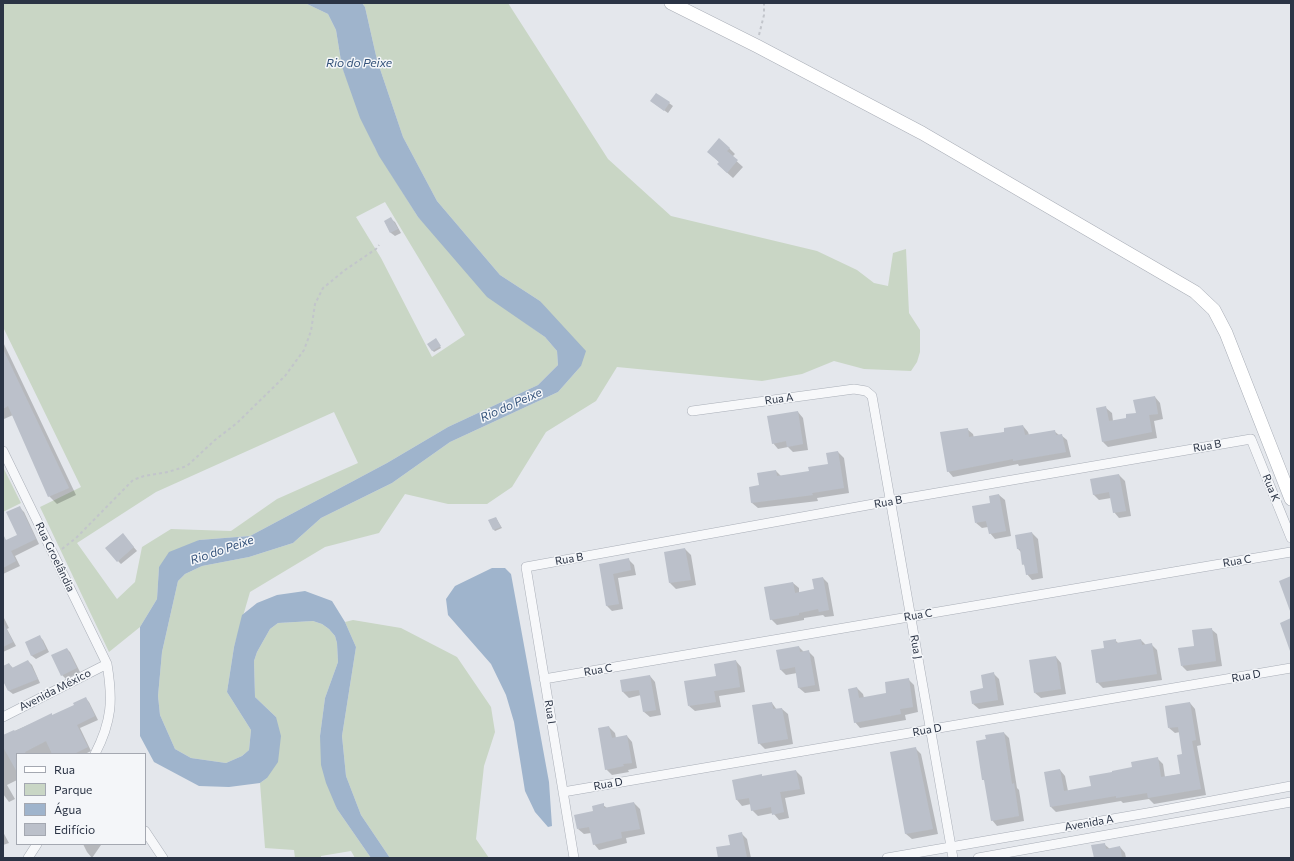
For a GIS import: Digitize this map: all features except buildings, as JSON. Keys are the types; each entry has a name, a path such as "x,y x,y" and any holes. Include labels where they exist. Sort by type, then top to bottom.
{"street":[{"path":"671,3 922,133 1195,292 1214,310 1226,333 1291,499"},
{"name":"Rua A","path":"692,411 854,389 866,391"},
{"name":"Rua J","path":"866,391 872,396 953,858"},
{"name":"Rua B","path":"526,567 890,501 1251,439"},
{"name":"Rua K","path":"1251,439 1291,538"},
{"name":"Rua Groelândia","path":"3,450 107,664 111,706 104,737 96,753"},
{"name":"Rua C","path":"544,679 1291,552"},
{"name":"Rua I","path":"526,567 574,858"},
{"name":"Avenida México","path":"4,715 107,664"},
{"name":"Rua D","path":"563,792 1291,668"},
{"name":"Avenida A","path":"887,858 1153,812 1291,786"},
{"name":"Avenida A","path":"978,858 1291,802"},
{"path":"1153,812 1156,826"},
{"path":"146,832 163,858"},
{"path":"28,858 36,845"}],"path":[{"path":"756,46 764,15 764,3"},
{"path":"54,554 76,538 133,480 187,466 214,440 237,423 285,376 304,350 311,331 315,304 323,288 345,270 376,249 379,245"}],"green space":[{"path":"3,3 305,3 328,14 336,30 342,67 375,148 418,217 523,321 545,337 557,351 558,365 538,385 448,427 387,463 250,536 199,540 159,567 157,599 140,627 109,652 40,507 81,487 3,327","holes":["385,202 465,335 432,357 381,258 356,217","334,412 358,463 277,499 231,531 171,529 142,547 135,582 117,599 77,543 156,492"]},
{"path":"362,3 508,3 608,159 671,216 817,251 857,270 874,283 888,286 893,253 906,249 909,313 920,330 920,352 917,362 911,371 864,369 834,361 802,374 762,381 617,367 596,401 546,432 512,487 487,504 448,504 405,494 379,533 325,547 250,592 234,647 227,692 251,730 249,750 242,756 226,763 191,758 175,749 160,715 158,696 162,652 178,581 185,574 202,566 249,557 293,543 321,518 392,483 450,442 558,392 581,366 540,301 500,275 437,201 403,137 377,60 365,7"},
{"path":"3,467 21,503 3,512"},
{"path":"353,620 401,628 457,657 491,707 495,732 484,766 476,839 489,858 390,858 361,815 346,776 342,736 356,647 345,622"},
{"path":"313,621 322,624 329,629 335,636 337,643 338,662 325,698 320,736 337,809 371,858 355,858 351,851 321,856 321,858 295,858 294,850 265,848 260,783 267,778 276,717 255,697 254,661 257,652 270,629 278,623"}],"water":[{"name":"Rio do Peixe","path":"305,3 362,3 365,7 377,60 403,137 437,201 500,275 540,301 586,351 581,366 558,392 450,442 392,483 321,518 293,543 249,557 202,566 185,574 178,581 162,652 158,696 160,715 175,749 191,758 226,763 242,756 249,750 251,730 227,692 234,647 242,615 257,603 277,595 305,591 332,601 345,622 356,647 342,736 346,776 361,815 390,858 371,858 337,809 326,783 321,765 320,736 325,698 338,662 335,636 322,624 313,621 278,623 270,629 257,652 254,661 255,697 276,717 281,736 278,762 267,778 260,783 229,787 199,786 154,762 140,736 140,627 157,599 159,567 169,552 199,540 250,536 387,463 448,427 538,385 558,365 557,351 545,337 487,297 418,217 379,156 360,118 342,67 336,30 328,14"},
{"path":"492,568 505,568 511,574 549,782 552,826 548,827 535,812 525,791 514,722 506,695 491,664 448,615 446,599 455,586"}]}
